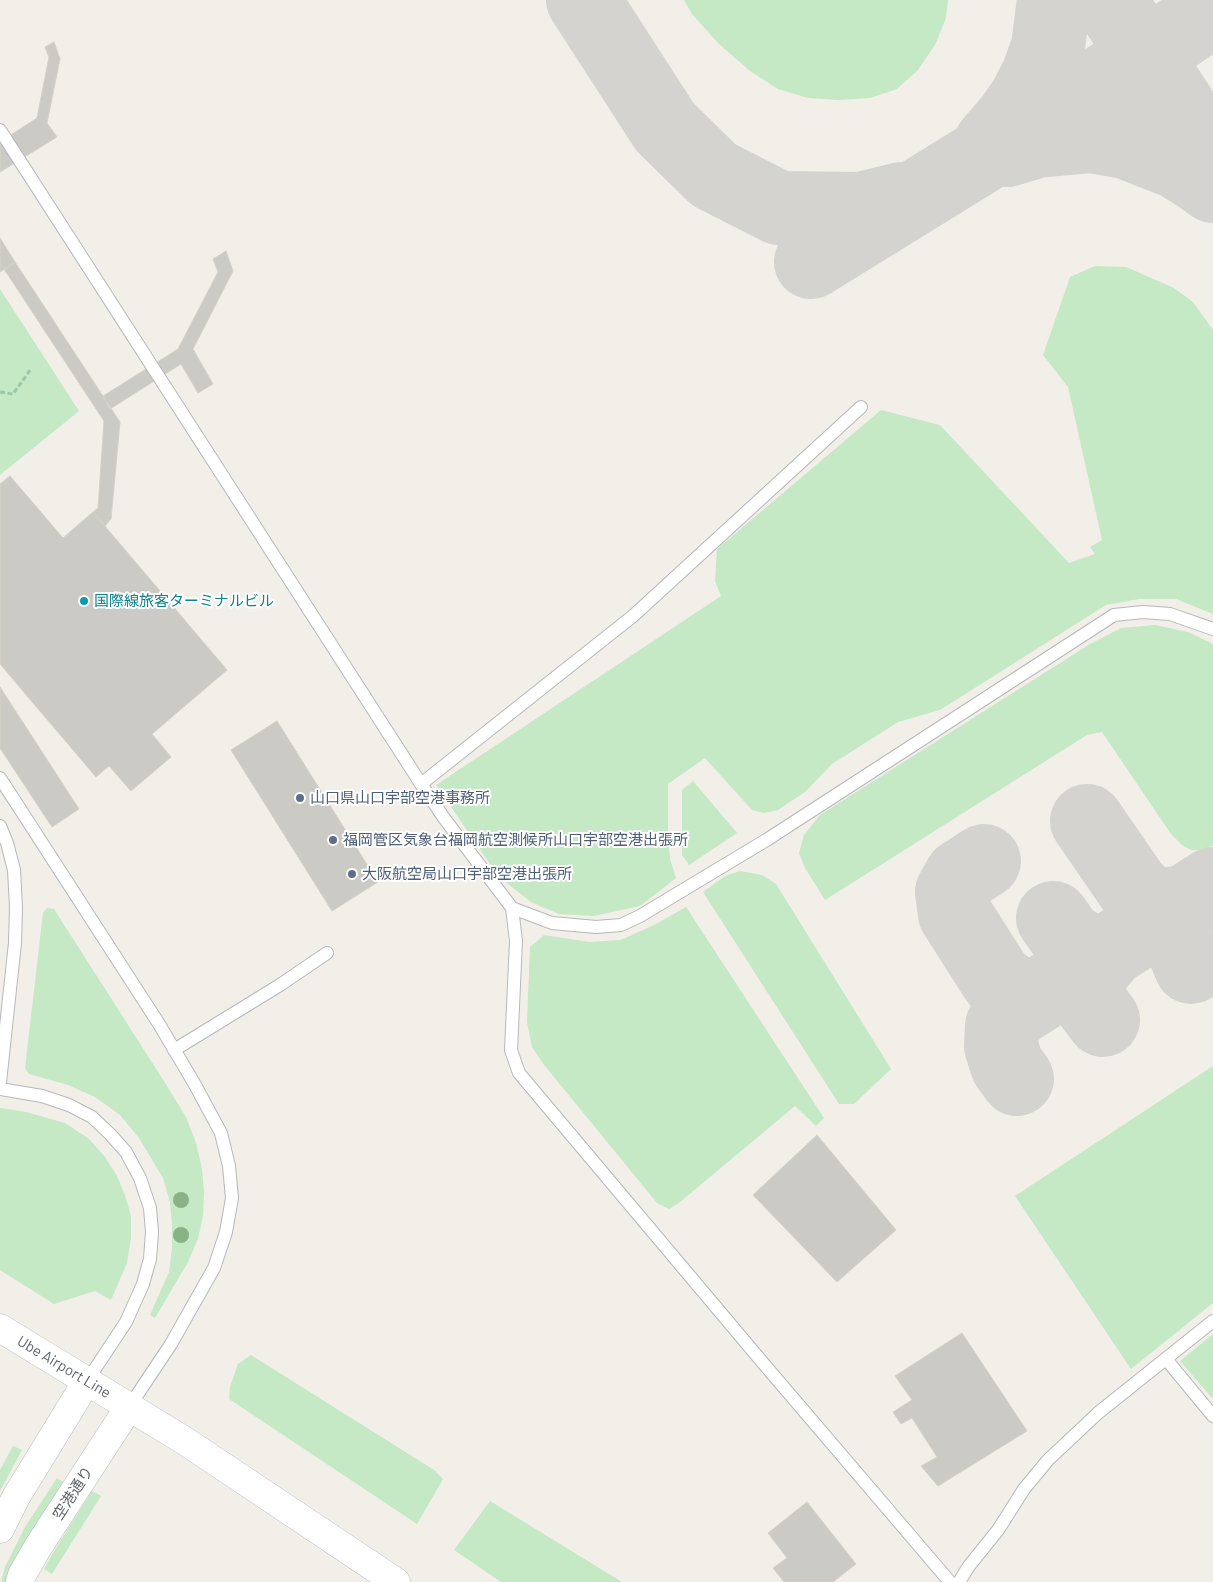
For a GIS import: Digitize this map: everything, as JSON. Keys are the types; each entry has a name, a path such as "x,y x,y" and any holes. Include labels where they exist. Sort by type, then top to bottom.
{"street":[{"name":"Ube Airport Line","path":"0,1328 185,1441 396,1582"},
{"path":"0,1529 16,1496 87,1381"},
{"name":"空港通り","path":"20,1582 38,1547 129,1407"}],"lane":[{"path":"0,130 421,784 444,818 512,908 516,941 511,1050 519,1073 950,1582"},
{"path":"421,784 633,616 861,407"},
{"path":"512,908 552,922 596,927 621,925 640,916 768,839 1114,616 1143,612 1170,614 1213,629"},
{"path":"0,778 194,1083 221,1133 229,1166 232,1198 226,1232 214,1268 171,1344 129,1407"},
{"path":"0,826 7,843 14,870 16,907 16,943 0,1082"},
{"path":"174,1050 280,985 327,953"},
{"path":"0,1089 42,1096 69,1104 92,1117 126,1152 140,1178 150,1208 152,1232 150,1259 143,1284 126,1322 87,1381"},
{"path":"959,1582 969,1566 998,1530 1024,1489 1048,1460 1098,1413 1213,1321"},
{"path":"1166,1359 1213,1416"}],"path":[{"path":"0,392 13,394 31,369"}],"green space":[{"path":"684,0 948,0 946,18 935,45 918,70 897,89 870,98 838,100 808,98 778,89 750,71 718,43 692,14"},
{"path":"1095,266 1126,267 1174,288 1193,302 1213,330 1213,614 1176,599 1139,599 1106,605 940,710 898,722 832,764 805,792 778,810 764,813 752,810 705,758 668,784 668,837 670,859 676,878 640,906 594,916 559,914 531,902 499,877 436,785 721,596 715,581 717,549 881,410 940,425 1069,563 1095,554 1090,547 1102,540 1068,387 1043,355 1070,277"},
{"path":"0,289 79,411 0,475"},
{"path":"1155,625 1188,632 1213,644 1213,845 1205,850 1191,850 1182,845 1171,834 1102,732 1087,735 825,900 805,868 799,853 804,835 820,815 1090,644 1121,628"},
{"path":"693,781 737,833 689,865 682,855 682,790"},
{"path":"740,871 762,875 776,884 891,1069 854,1104 839,1104 703,892 725,876"},
{"path":"686,907 824,1118 816,1126 795,1106 680,1202 669,1209 657,1203 545,1066 532,1047 527,1022 530,947 544,935 589,942 621,940 656,924"},
{"path":"47,908 54,909 167,1086 186,1117 196,1143 202,1169 204,1192 203,1216 198,1239 188,1262 155,1318 150,1315 169,1272 172,1248 170,1202 163,1178 139,1138 120,1115 95,1097 68,1085 29,1074 25,1068 43,913"},
{"path":"1213,1066 1213,1303 1131,1369 1015,1196"},
{"path":"0,1108 26,1112 65,1123 89,1139 105,1157 117,1176 131,1216 131,1238 127,1263 111,1300 95,1291 54,1304 0,1270"},
{"path":"1213,1334 1213,1399 1180,1361"},
{"path":"251,1355 434,1470 443,1479 417,1524 229,1399 230,1387 238,1364"},
{"path":"13,1446 22,1450 0,1491 0,1470"},
{"path":"57,1478 63,1482 33,1530 7,1582 1,1582 5,1567 25,1527"},
{"path":"92,1491 101,1496 52,1574 44,1569"},
{"path":"490,1501 622,1582 501,1582 454,1550"}],"building":[{"path":"54,42 60,59 47,123 57,137 0,172 0,142 37,118 49,57 45,47"},
{"path":"0,238 15,262 0,272"},
{"path":"226,251 233,271 193,349 213,384 198,393 181,364 110,409 103,396 178,349 218,272 213,259"},
{"path":"15,262 120,422 111,519 105,526 93,512 98,508 104,421 4,269"},
{"name":"国際線旅客ターミナルビル","path":"10,476 63,538 93,512 227,670 152,734 171,757 131,791 109,766 96,777 0,664 0,484"},
{"path":"0,687 79,809 52,827 0,748"},
{"path":"277,721 378,882 332,911 231,750"},
{"path":"817,1135 896,1230 837,1282 753,1195"},
{"path":"962,1333 1027,1431 938,1486 921,1466 937,1457 912,1418 901,1424 893,1412 912,1400 895,1376"},
{"path":"807,1502 856,1564 833,1582 784,1582 773,1568 787,1558 768,1533"}],"taxiway":[{"path":"583,0 665,127 714,175 779,208 861,209 902,199"},
{"path":"991,143 1025,100 1038,75 1048,47 1054,0"},
{"path":"1109,0 1213,159"},
{"path":"811,262 1146,55 1213,10"},
{"path":"1007,150 1037,141 1091,136 1126,142 1177,162 1213,186"},
{"path":"1087,821 1131,885 1145,900 1162,905 1185,902"},
{"path":"984,861 961,876 952,892 955,914 997,980 1014,992 1037,996"},
{"path":"1017,1079 1007,1065 1001,1046 1002,1026 1016,1010 1213,884"},
{"path":"1185,902 1176,921 1178,936 1191,967"},
{"path":"1053,918 1067,938 1088,951 1111,949"},
{"path":"1103,1020 1091,1004 1088,988 1093,970 1111,949"}],"place":[{"name":"国際線旅客ターミナルビル","path":"84,601"},
{"name":"山口県山口宇部空港事務所","path":"300,798"},
{"name":"福岡管区気象台福岡航空測候所山口宇部空港出張所","path":"333,840"},
{"name":"大阪航空局山口宇部空港出張所","path":"352,874"}]}
